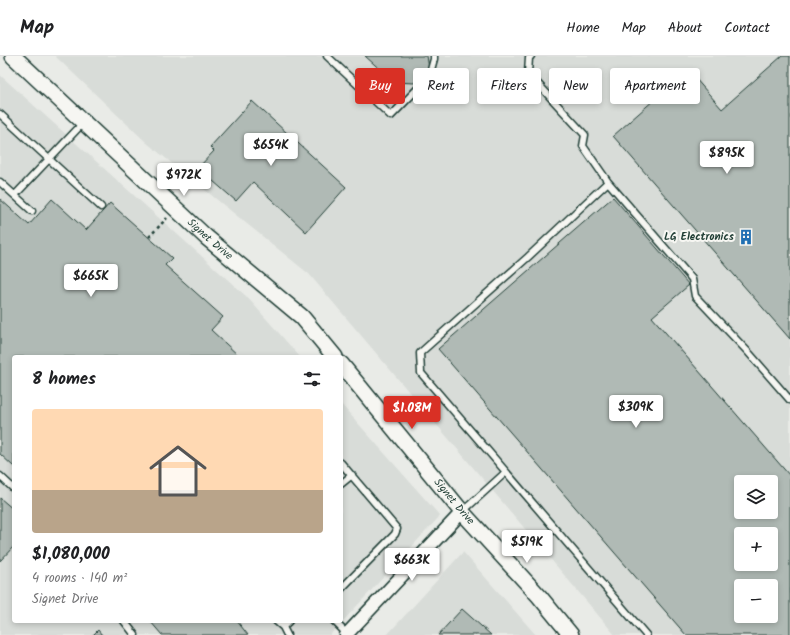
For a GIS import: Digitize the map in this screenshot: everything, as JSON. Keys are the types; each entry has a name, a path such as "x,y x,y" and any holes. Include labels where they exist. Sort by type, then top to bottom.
{"street":[{"name":"Signet Drive","path":"13,56 206,237 302,317 333,355"},
{"name":"Signet Drive","path":"343,366 462,512 539,596 571,635"},
{"path":"346,634 462,512"}],"lane":[{"path":"327,56 391,116 430,77 434,56"},
{"path":"531,56 528,73 585,135 583,146 608,182 692,279 695,296 749,353 790,400"},
{"path":"0,114 101,207"},
{"path":"15,195 84,122"},
{"path":"0,182 32,211"},
{"path":"608,182 528,257 420,353 421,373 646,635"},
{"path":"343,465 397,528 395,534 343,587"},
{"path":"462,512 506,472"},
{"path":"343,482 352,475"},
{"path":"0,476 12,488"},
{"path":"126,623 135,635"},
{"path":"279,623 283,626 286,634"},
{"path":"283,626 287,623"},
{"path":"336,623 346,634"}],"path":[{"path":"149,237 176,208"}],"shaded area":[{"path":"55,56 790,56 790,635 615,635 309,274 147,143"},
{"path":"0,75 247,297 298,355 12,355 12,623 341,623 330,635 0,635"},
{"path":"343,406 440,516 343,621"},
{"path":"463,552 536,635 387,635"}],"building":[{"path":"365,56 427,56 429,68 413,68 413,83 405,83 405,68 378,68"},
{"name":"LG Electronics","path":"782,56 790,56 790,339 613,136 649,104 700,104 700,84 722,109"},
{"path":"252,101 346,187 306,232 253,182 236,201 198,168 214,151 210,147"},
{"path":"613,197 689,285 652,317 790,476 790,635 686,635 438,349"},
{"path":"0,199 29,225 52,199 86,230 110,203 172,258 165,265 223,317 211,330 238,355 12,355 12,465 0,454"},
{"path":"0,498 12,508 12,548 0,561"},
{"path":"462,609 491,635 438,635"},
{"path":"152,623 239,623 248,635 162,635"},
{"path":"98,630 102,635 93,635"}],"place":[{"name":"LG Electronics","path":"746,237"}]}
